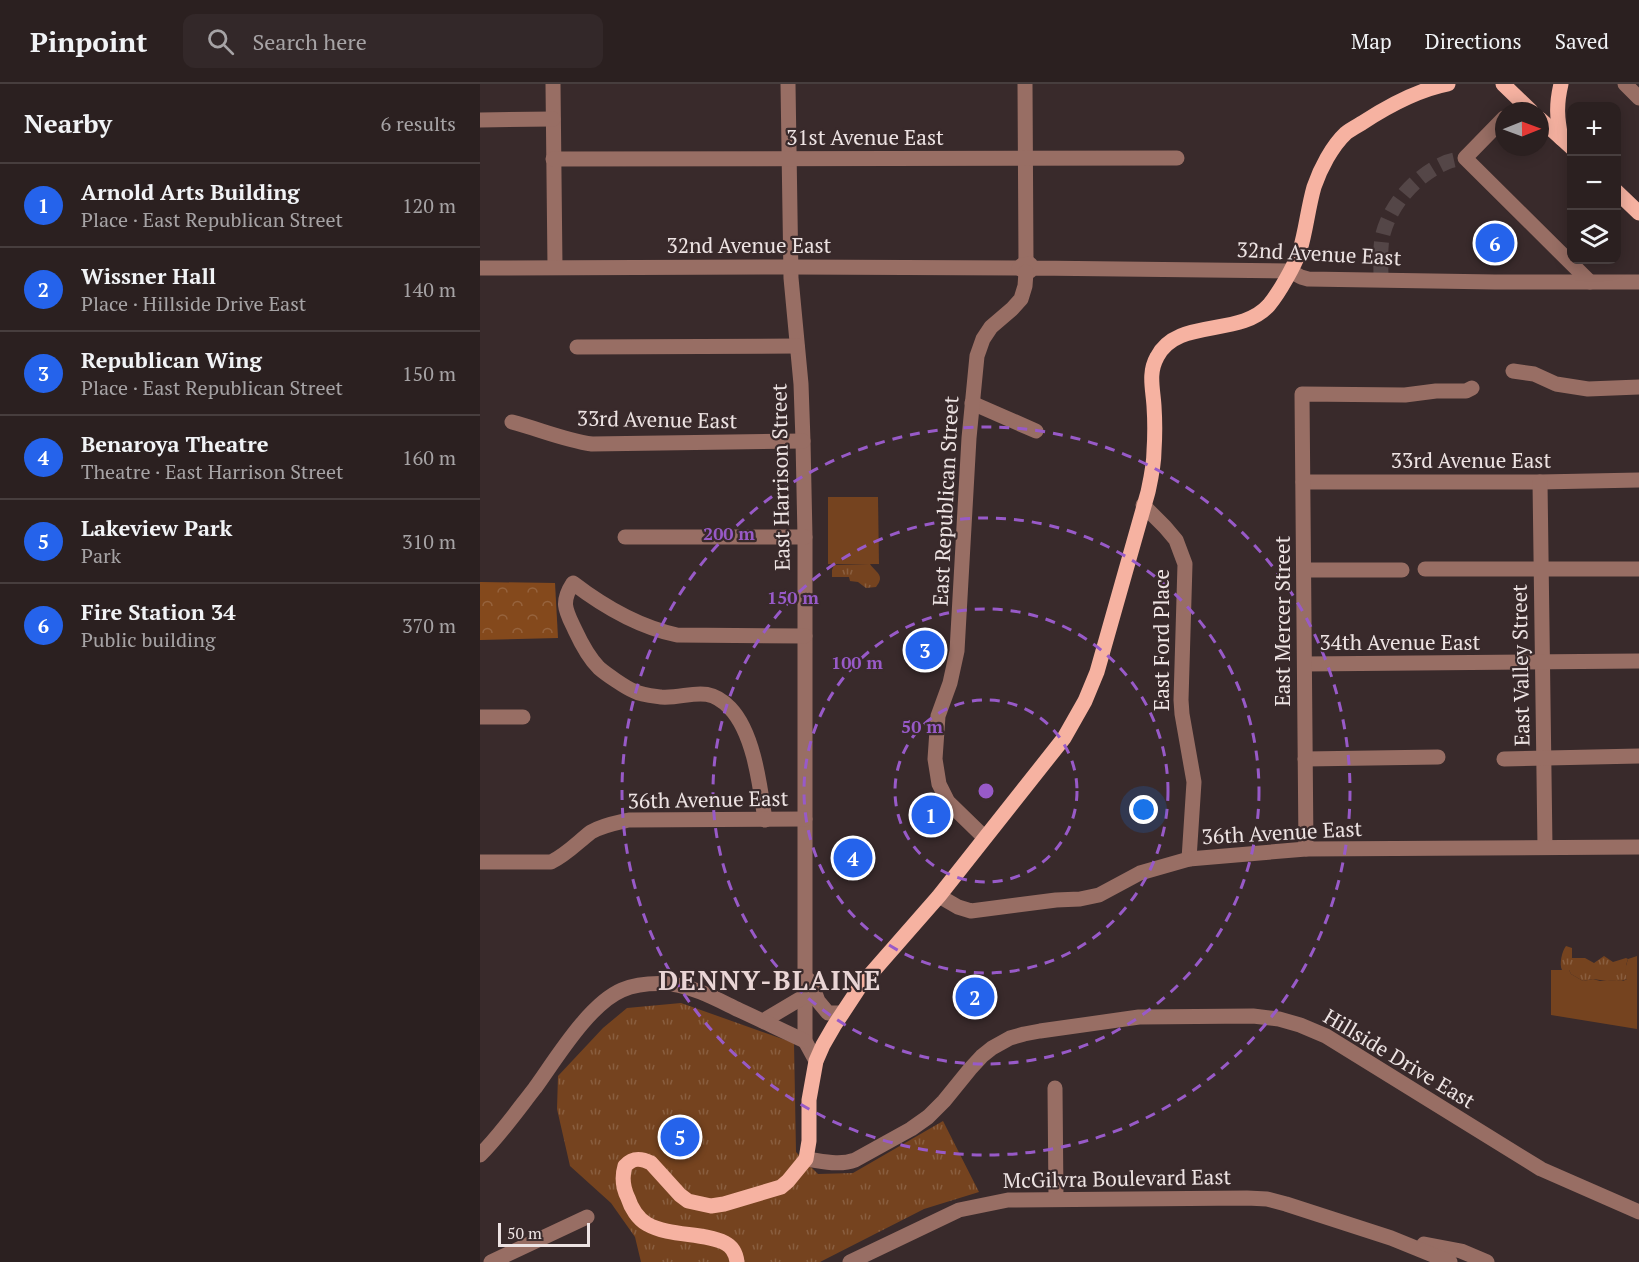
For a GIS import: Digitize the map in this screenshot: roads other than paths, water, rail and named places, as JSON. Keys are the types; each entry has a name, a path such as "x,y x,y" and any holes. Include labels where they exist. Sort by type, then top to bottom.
{"main road":[{"path":"737,1262 735,1253 726,1243 677,1234 648,1224 641,1219 630,1204 625,1191 623,1178 625,1166 633,1160 645,1160 651,1163 688,1201 711,1206 781,1187 806,1159 809,1141 809,1100 816,1061 842,1013 861,985 939,896 1064,738 1086,699 1097,672 1148,492 1154,451 1154,405 1151,384 1156,357 1163,347 1184,334 1242,322 1257,316 1269,305 1300,250 1314,186 1334,149 1347,133 1386,108 1443,84"},
{"path":"1503,84 1516,102"},
{"path":"1561,84 1556,113 1567,143"},
{"path":"1549,127 1567,143"},
{"path":"1621,196 1639,213"}],"street":[{"path":"553,84 555,267"},
{"name":"East Harrison Street","path":"788,84 791,267 801,384 805,537 805,1041 816,1061"},
{"name":"East Republican Street","path":"984,837 948,802 939,784 935,759 938,716 950,683 957,651 972,403 977,356 983,339 991,327 1012,309 1021,298 1025,286 1025,84"},
{"path":"1625,84 1639,98"},
{"path":"480,120 553,119"},
{"path":"1495,127 1465,158 1590,282"},
{"name":"31st Avenue East","path":"554,159 1177,158"},
{"name":"32nd Avenue East","path":"480,268 791,267 1290,271 1301,278 1308,279 1639,282"},
{"path":"577,347 797,346"},
{"path":"1513,371 1534,374 1556,384 1587,389 1639,387"},
{"name":"East Mercer Street","path":"1306,849 1302,394 1405,395 1437,391 1466,391 1472,388"},
{"path":"972,403 1036,431"},
{"name":"33rd Avenue East","path":"512,422 565,439 592,444 803,441"},
{"name":"33rd Avenue East","path":"1303,482 1639,480"},
{"name":"East Valley Street","path":"1540,482 1545,847"},
{"name":"East Ford Place","path":"1143,505 1176,540 1185,564 1182,714 1194,789 1189,859"},
{"path":"625,537 805,537"},
{"path":"1425,569 1639,569"},
{"path":"1304,570 1402,570"},
{"path":"765,820 759,782 748,738 740,720 729,707 708,694 660,697 634,692 600,669 583,646 565,609 567,592 573,583 640,624 677,635 805,636"},
{"name":"34th Avenue East","path":"1305,664 1639,661"},
{"path":"480,717 523,717"},
{"path":"1504,759 1639,756"},
{"path":"1305,759 1438,757"},
{"name":"36th Avenue East","path":"480,862 551,862 597,829 629,820 805,819"},
{"name":"36th Avenue East","path":"939,896 958,907 971,911 1080,899 1099,895 1140,873 1189,859 1306,849 1639,847"},
{"name":"East Harrison Street","path":"805,977 811,982 818,1001 828,1013 842,1013"},
{"path":"480,1155 502,1130 583,1023 599,1006 615,994 632,987 672,984 712,997 805,1041"},
{"path":"763,1021 805,996"},
{"name":"Hillside Drive East","path":"806,1159 848,1163 912,1129 944,1101 982,1056 1010,1038 1040,1031 1139,1017 1253,1016 1279,1019 1326,1036 1541,1169 1639,1212"},
{"path":"1055,1088 1056,1199"},
{"name":"McGilvra Boulevard East","path":"850,1262 959,1210 984,1203 1056,1199 1257,1198 1276,1201 1391,1238 1450,1262"},
{"path":"491,1262 587,1217"},
{"name":"McGilvra Boulevard East","path":"1391,1238 1461,1251 1487,1262"}],"tunnel":[{"path":"1381,280 1382,238 1397,203 1425,175 1447,162 1465,158"}],"place":[{"name":"Fire Station 34","path":"1495,243"},
{"name":"Republican Wing","path":"925,650"},
{"name":"Arnold Arts Building","path":"931,815"},
{"name":"Benaroya Theatre","path":"853,858"},
{"name":"Wissner Hall","path":"975,997"},
{"name":"Lakeview Park","path":"680,1137"}],"district":[{"name":"DENNY-BLAINE","path":"770,981"}]}
